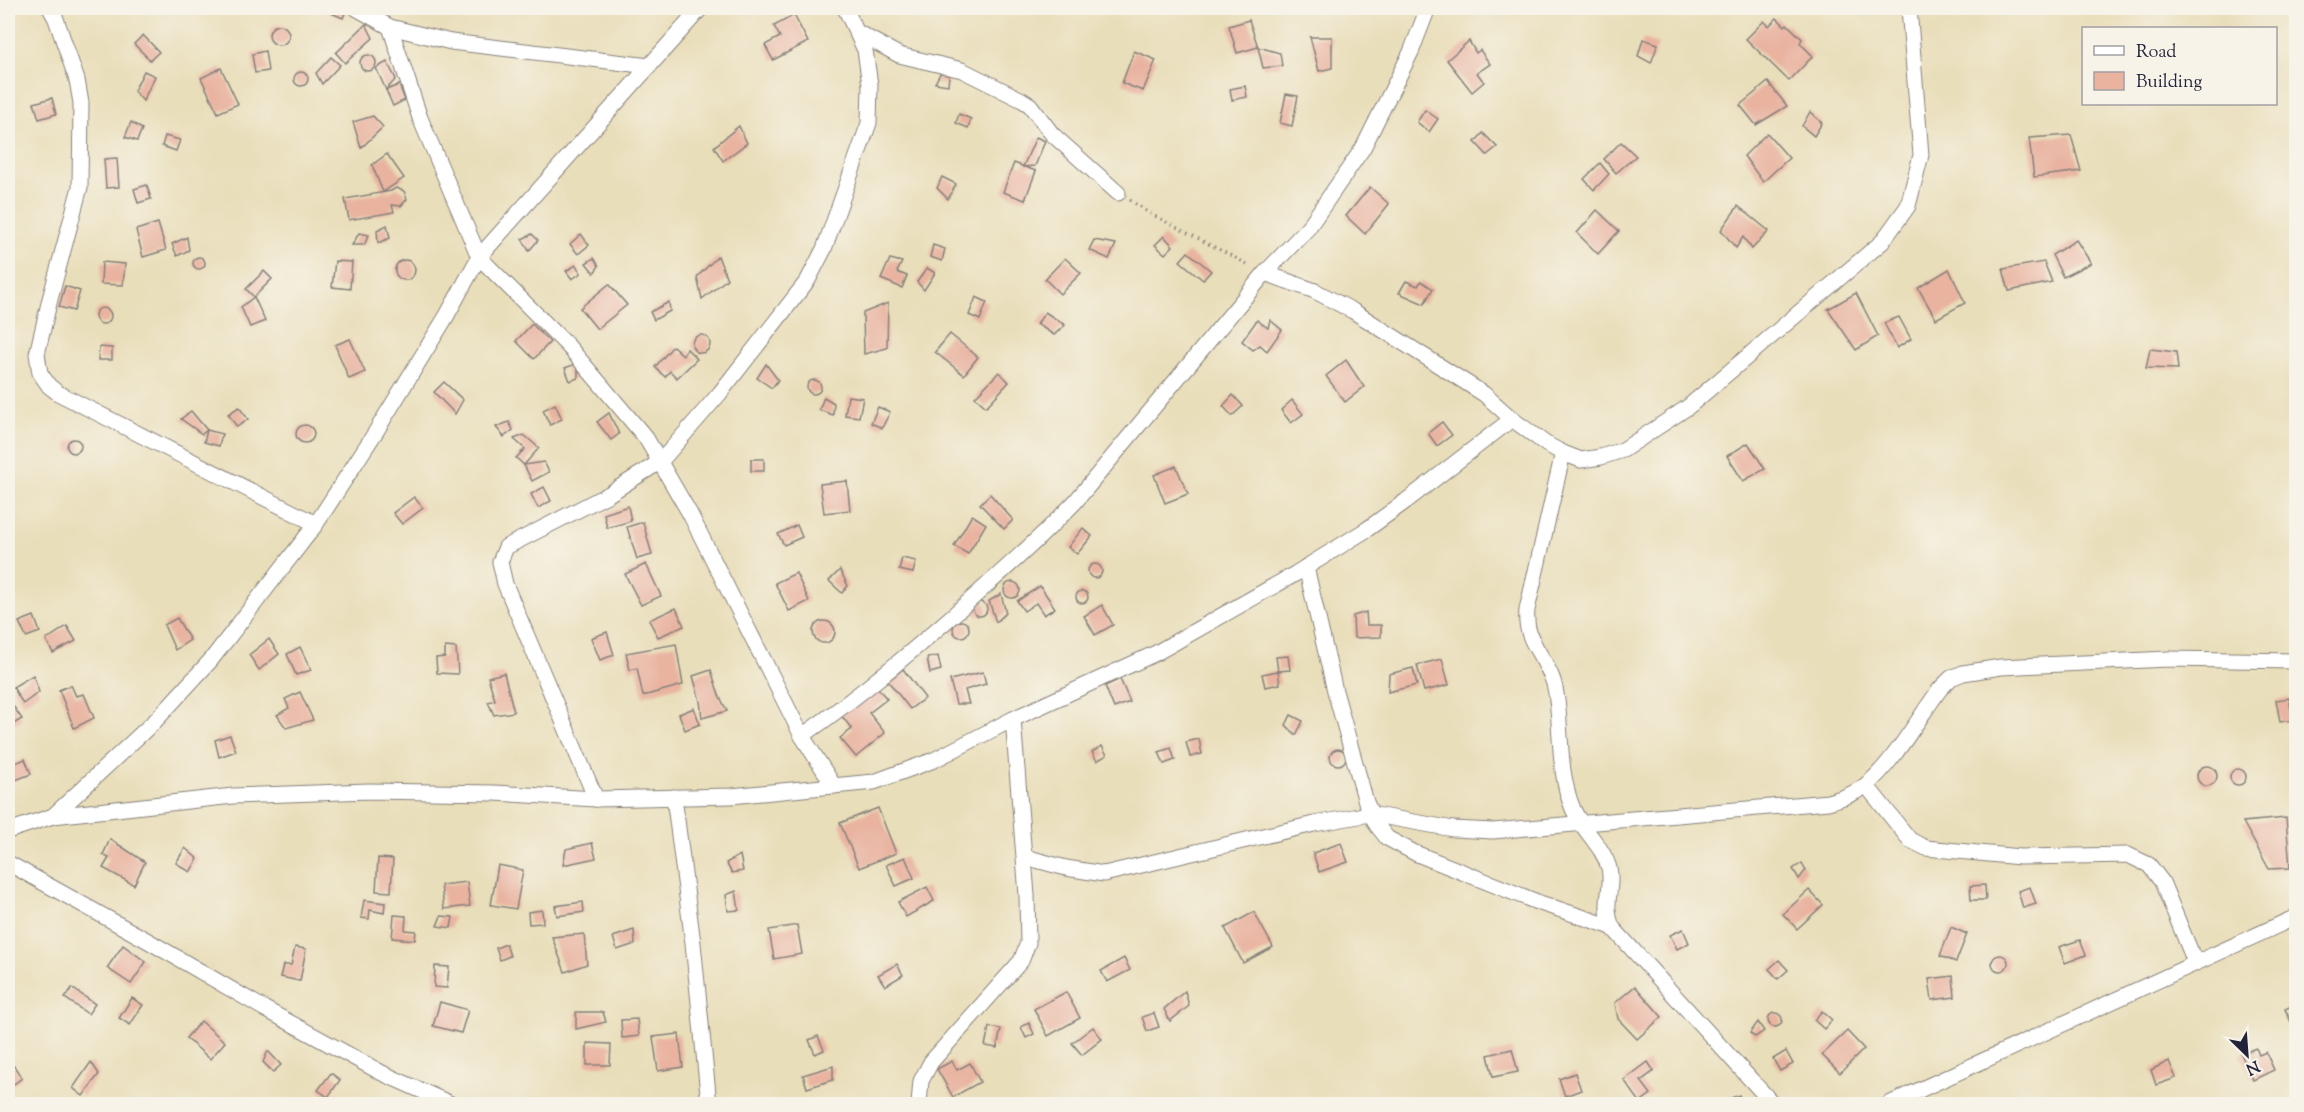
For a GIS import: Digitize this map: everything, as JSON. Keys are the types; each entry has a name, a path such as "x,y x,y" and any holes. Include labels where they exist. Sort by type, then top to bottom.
{"street":[{"path":"50,8 78,80 81,103 80,187 38,354 40,373 49,386 58,393 316,524"},
{"path":"356,8 390,27 451,42 649,66"},
{"path":"53,816 157,719 211,660 316,524 446,317 479,257 701,8"},
{"path":"596,799 505,584 500,562 506,547 609,494 661,461 720,393 808,280 824,249 869,123 870,85 865,50 845,8"},
{"path":"802,736 925,641 1047,532 1075,502 1265,273 1308,228 1357,157 1411,52 1428,8"},
{"path":"1265,273 1315,291 1353,311 1484,394 1512,419 1546,444 1563,453 1581,460 1623,450 1688,407 1882,242 1908,206 1922,155 1909,8"},
{"path":"390,27 420,117 479,257 569,347 646,438 661,461 802,736 834,786"},
{"path":"857,33 899,55 962,70 1022,100 1030,105 1052,134 1118,193"},
{"path":"8,831 53,816 233,796 369,791 494,793 596,799 731,796 874,782 934,760 1013,719 1130,667 1306,567 1366,530 1512,419"},
{"path":"1563,453 1527,610 1526,624 1531,640 1553,678 1567,792 1574,812 1609,868 1608,915 1612,927 1773,1104"},
{"path":"1306,567 1335,691 1370,814 1386,838 1415,853 1537,902 1612,927"},
{"path":"1024,857 1066,868 1104,874 1314,824 1370,814 1453,829 1493,831 1828,802 1847,797 1866,785 1885,765 1940,689 1951,678 1963,673 2001,668 2168,659 2296,661"},
{"path":"919,1104 921,1081 931,1062 1021,961 1028,943 1013,719"},
{"path":"1866,785 1910,840 1926,848 2020,857 2128,855 2149,865 2162,882 2195,962"},
{"path":"674,797 693,943 709,1104"},
{"path":"8,863 275,1015 382,1073 451,1104"},
{"path":"1889,1104 2296,917"}],"path":[{"path":"1118,193 1149,213 1265,273"}],"building":[{"path":"331,8 347,8 343,18 329,12"},
{"path":"794,15 808,42 773,60 765,45 780,37 774,26"},
{"path":"1777,18 1785,26 1787,24 1802,39 1800,43 1813,56 1789,81 1746,39 1764,21 1769,26"},
{"path":"1249,20 1258,47 1237,53 1229,26"},
{"path":"366,24 373,38 345,63 336,53"},
{"path":"279,25 286,28 289,35 286,42 279,45 272,42 269,35 272,28"},
{"path":"143,35 159,52 150,60 134,44"},
{"path":"1310,37 1332,37 1332,68 1319,71"},
{"path":"1643,39 1658,44 1651,63 1638,56"},
{"path":"1469,41 1476,53 1480,50 1490,64 1477,73 1484,82 1472,92 1447,60"},
{"path":"1258,47 1280,53 1282,66 1263,68"},
{"path":"265,51 268,71 255,73 252,54"},
{"path":"1134,51 1156,60 1143,91 1122,83"},
{"path":"368,55 376,63 368,71 360,63"},
{"path":"331,57 340,65 322,84 316,73"},
{"path":"387,62 396,79 386,90 376,68"},
{"path":"221,68 238,104 218,113 201,78"},
{"path":"144,71 155,76 143,101 134,91"},
{"path":"298,72 304,72 308,79 304,86 298,86 294,82 294,76"},
{"path":"941,72 949,76 948,85 935,83"},
{"path":"1768,82 1787,106 1756,125 1740,105"},
{"path":"399,85 405,100 393,106 386,90"},
{"path":"1245,86 1247,97 1232,100 1230,89"},
{"path":"1286,94 1298,96 1292,126 1280,123"},
{"path":"52,98 56,114 39,119 34,103"},
{"path":"1425,110 1438,119 1429,132 1417,122"},
{"path":"1810,112 1822,123 1814,136 1802,126"},
{"path":"959,114 971,119 968,128 956,123"},
{"path":"373,116 383,127 361,148 353,122"},
{"path":"131,122 142,129 137,141 125,137"},
{"path":"739,126 747,143 723,161 714,147"},
{"path":"1483,133 1497,147 1487,155 1475,142"},
{"path":"1767,133 1789,158 1763,182 1744,156"},
{"path":"2071,135 2081,171 2034,177 2029,138"},
{"path":"165,136 180,140 176,151 162,146"},
{"path":"1036,137 1045,141 1035,166 1023,167"},
{"path":"1621,142 1636,156 1616,173 1604,159"},
{"path":"387,154 404,178 383,192 372,165"},
{"path":"117,158 119,187 106,188 104,159"},
{"path":"1014,163 1036,171 1025,200 1003,192"},
{"path":"1600,163 1609,174 1594,190 1584,179"},
{"path":"942,177 956,184 948,199 937,188"},
{"path":"147,185 151,199 138,203 134,189"},
{"path":"1370,187 1389,204 1365,234 1346,216"},
{"path":"396,188 404,191 407,199 401,206 392,205 394,212 349,220 345,199 391,191"},
{"path":"1738,206 1769,231 1752,249 1743,237 1736,248 1721,230"},
{"path":"1597,210 1619,231 1598,254 1577,233"},
{"path":"158,223 166,250 143,257 136,230"},
{"path":"387,225 390,238 378,243 377,230"},
{"path":"359,233 369,235 364,245 352,245"},
{"path":"532,234 538,240 529,251 522,239"},
{"path":"581,234 589,245 578,254 570,244"},
{"path":"1164,236 1173,246 1165,254 1155,245"},
{"path":"187,237 189,250 177,256 172,244"},
{"path":"1094,240 1116,244 1109,259 1089,250"},
{"path":"2076,240 2091,263 2063,277 2052,255"},
{"path":"933,245 945,249 942,261 930,257"},
{"path":"1188,252 1211,271 1203,280 1180,261"},
{"path":"718,256 727,279 702,299 697,277"},
{"path":"201,257 205,263 201,269 197,269 193,261"},
{"path":"594,258 599,266 594,273 586,263"},
{"path":"1065,258 1081,273 1060,294 1045,279"},
{"path":"890,259 902,262 897,272 907,276 902,288 881,279"},
{"path":"405,260 412,263 415,270 412,277 405,280 398,277 395,270 398,263"},
{"path":"335,261 352,262 350,289 332,287"},
{"path":"102,262 125,264 123,285 101,284"},
{"path":"2044,262 2052,282 2009,291 2003,269"},
{"path":"576,265 581,273 572,279 566,271"},
{"path":"927,268 935,273 924,290 917,282"},
{"path":"1949,269 1965,303 1936,319 1918,288"},
{"path":"264,271 272,279 254,297 246,289"},
{"path":"1406,281 1418,286 1421,281 1433,289 1424,304 1399,293"},
{"path":"609,284 627,305 597,329 580,308"},
{"path":"65,286 80,291 74,311 59,307"},
{"path":"1856,293 1878,336 1856,350 1828,309"},
{"path":"254,297 265,321 250,327 241,307"},
{"path":"976,297 987,302 980,320 969,315"},
{"path":"669,302 670,311 654,320 650,312"},
{"path":"888,303 887,348 864,354 863,313"},
{"path":"100,308 106,308 111,316 109,322 100,324 95,319 95,313"},
{"path":"1045,312 1065,325 1054,335 1037,324"},
{"path":"1899,317 1911,339 1897,348 1884,323"},
{"path":"1257,320 1268,328 1270,320 1282,330 1267,351 1260,345 1253,350 1242,341"},
{"path":"532,324 550,342 534,359 516,341"},
{"path":"950,334 978,357 964,375 935,352"},
{"path":"701,335 707,338 710,344 707,350 701,353 695,350 692,344 695,338"},
{"path":"350,339 365,372 349,379 335,345"},
{"path":"673,346 683,355 687,349 697,359 677,378 670,371 665,377 655,367"},
{"path":"99,347 112,348 112,360 98,360"},
{"path":"2150,349 2176,352 2178,369 2146,368"},
{"path":"1346,360 1364,387 1345,402 1326,376"},
{"path":"578,363 578,378 570,381 565,368"},
{"path":"766,364 778,380 772,388 757,378"},
{"path":"999,372 1009,382 986,407 975,397"},
{"path":"811,380 817,380 821,387 817,394 811,394 807,390 807,384"},
{"path":"444,382 463,400 455,414 434,392"},
{"path":"1233,395 1243,406 1232,416 1223,406"},
{"path":"848,396 863,398 859,417 845,415"},
{"path":"824,397 834,403 833,415 819,410"},
{"path":"1292,400 1303,414 1291,423 1281,410"},
{"path":"555,404 562,419 550,425 543,410"},
{"path":"239,407 248,419 237,427 228,414"},
{"path":"878,407 890,412 882,428 871,423"},
{"path":"191,411 207,430 202,434 181,419"},
{"path":"609,413 619,434 611,440 597,422"},
{"path":"509,422 513,430 504,437 496,427"},
{"path":"1442,422 1452,435 1437,446 1428,433"},
{"path":"305,425 311,428 314,434 311,440 305,443 299,440 296,434 299,428"},
{"path":"207,430 222,434 219,446 204,442"},
{"path":"524,435 539,448 524,465 516,458 525,449 514,439"},
{"path":"74,439 79,441 81,446 79,451 74,453 69,451 67,446 69,441"},
{"path":"1748,443 1765,469 1743,481 1727,456"},
{"path":"751,459 764,459 764,471 751,471"},
{"path":"544,462 549,472 532,481 524,465"},
{"path":"1176,466 1188,494 1165,503 1154,475"},
{"path":"847,481 850,510 824,513 820,484"},
{"path":"544,487 551,501 538,508 531,494"},
{"path":"990,494 1013,520 1004,529 980,504"},
{"path":"414,497 423,508 402,524 393,513"},
{"path":"628,506 631,521 607,528 604,514"},
{"path":"972,515 986,524 968,554 954,546"},
{"path":"643,522 652,555 637,559 627,527"},
{"path":"797,525 802,537 784,545 778,534"},
{"path":"1083,528 1092,536 1077,554 1068,547"},
{"path":"902,558 916,561 913,573 899,570"},
{"path":"646,564 661,596 641,605 625,574"},
{"path":"1095,564 1100,566 1102,571 1100,576 1095,578 1090,576 1088,571 1090,566"},
{"path":"840,570 848,586 842,593 829,581"},
{"path":"796,573 809,601 789,611 775,583"},
{"path":"1012,582 1020,590 1012,598 1004,590"},
{"path":"1040,586 1055,608 1044,615 1036,603 1024,611 1017,601"},
{"path":"1084,591 1087,592 1087,602 1080,603 1077,602 1076,595 1077,592"},
{"path":"1001,594 1006,613 996,622 989,601"},
{"path":"977,602 983,602 987,609 983,616 977,616 973,612 973,606"},
{"path":"1102,605 1113,625 1095,635 1084,616"},
{"path":"676,608 684,626 658,637 649,620"},
{"path":"1366,612 1367,625 1381,625 1381,637 1354,638 1353,616"},
{"path":"34,616 40,632 26,637 19,622"},
{"path":"177,618 190,640 175,650 164,625"},
{"path":"824,621 832,624 835,632 832,640 824,643 816,640 813,632 816,624"},
{"path":"958,621 964,621 969,629 967,635 958,637 953,632 953,626"},
{"path":"67,626 76,641 53,653 46,640"},
{"path":"607,632 614,655 600,660 591,638"},
{"path":"269,639 279,654 259,670 249,655"},
{"path":"676,644 683,685 643,696 637,668 630,670 626,653"},
{"path":"300,647 311,670 296,675 287,654"},
{"path":"445,647 456,648 458,674 437,673 436,658 445,657"},
{"path":"938,656 941,670 930,673 927,658"},
{"path":"1288,656 1290,670 1278,671 1276,657"},
{"path":"1442,659 1449,685 1424,691 1417,665"},
{"path":"1413,668 1417,685 1388,692 1389,674"},
{"path":"903,669 925,698 910,709 888,681"},
{"path":"711,670 727,711 702,718 693,676"},
{"path":"1278,671 1280,684 1265,687 1262,674"},
{"path":"983,672 986,684 965,690 969,704 956,704 950,680"},
{"path":"504,673 514,712 494,715 488,702 495,700 488,677"},
{"path":"33,675 39,692 23,704 13,687"},
{"path":"1120,679 1130,702 1114,708 1105,686"},
{"path":"71,685 76,696 84,694 94,718 74,728 59,690"},
{"path":"876,686 887,699 869,713 885,733 856,757 840,738 852,729 841,715"},
{"path":"300,692 313,720 286,728 277,715 289,708 285,699"},
{"path":"2289,698 2293,720 2280,722 2276,700"},
{"path":"11,703 22,719 10,726 8,705"},
{"path":"694,708 700,724 685,730 679,714"},
{"path":"1291,715 1303,721 1296,735 1286,725"},
{"path":"230,735 236,751 219,757 215,740"},
{"path":"1199,739 1202,754 1190,757 1186,742"},
{"path":"1102,746 1107,755 1097,761 1092,752"},
{"path":"1171,748 1175,760 1164,764 1159,752"},
{"path":"1335,749 1341,749 1346,757 1344,763 1335,765 1330,760 1330,754"},
{"path":"25,759 31,774 8,783 8,766"},
{"path":"2207,766 2214,769 2217,776 2214,783 2207,786 2200,783 2197,776 2200,769"},
{"path":"2235,769 2241,769 2246,777 2244,783 2235,785 2230,780 2230,774"},
{"path":"878,808 896,853 859,868 840,823"},
{"path":"2286,818 2290,868 2269,869 2243,822"},
{"path":"110,839 145,862 134,885 103,868 109,858 103,855"},
{"path":"592,843 596,858 563,865 566,849"},
{"path":"1341,843 1348,862 1319,872 1313,853"},
{"path":"185,848 198,859 190,872 176,863"},
{"path":"740,855 743,871 732,873 726,863"},
{"path":"905,857 914,878 896,886 886,865"},
{"path":"378,858 393,859 391,892 376,891"},
{"path":"1802,863 1806,870 1799,879 1793,869"},
{"path":"498,865 523,870 516,909 491,905"},
{"path":"467,882 470,906 444,909 441,885"},
{"path":"1985,885 1986,900 1971,900 1970,886"},
{"path":"927,887 934,901 906,917 898,902"},
{"path":"2030,887 2036,904 2023,908 2018,891"},
{"path":"1809,890 1823,905 1797,929 1783,914"},
{"path":"736,891 739,910 728,911 726,895"},
{"path":"364,900 385,903 384,913 370,910 369,919 361,918"},
{"path":"583,902 584,912 557,916 555,906"},
{"path":"542,910 543,923 529,924 528,912"},
{"path":"1254,912 1273,947 1243,963 1225,928"},
{"path":"394,915 406,916 405,930 416,931 415,940 392,938"},
{"path":"441,916 453,917 451,928 437,926"},
{"path":"797,925 802,954 774,959 769,930"},
{"path":"1951,927 1967,934 1956,962 1940,956"},
{"path":"1683,929 1689,943 1677,949 1670,935"},
{"path":"634,930 635,944 617,950 613,937"},
{"path":"584,934 587,964 565,972 552,937"},
{"path":"2080,940 2086,955 2065,963 2059,947"},
{"path":"506,944 510,956 500,960 496,948"},
{"path":"123,945 146,962 131,984 107,968"},
{"path":"295,947 306,949 300,981 280,977 283,965 291,965"},
{"path":"1997,955 2003,955 2008,963 2006,969 1997,971 1992,966 1992,960"},
{"path":"1124,958 1130,970 1107,982 1101,971"},
{"path":"1779,960 1788,970 1778,979 1769,969"},
{"path":"897,964 903,975 885,986 878,975"},
{"path":"435,966 449,967 447,988 434,987"},
{"path":"1953,976 1955,997 1932,1000 1929,979"},
{"path":"1635,986 1662,1017 1637,1039 1618,1019 1615,1003"},
{"path":"72,988 95,1004 88,1014 65,998"},
{"path":"1185,991 1189,1006 1170,1021 1164,1009"},
{"path":"1066,992 1080,1018 1048,1036 1034,1009"},
{"path":"132,998 143,1005 130,1025 119,1018"},
{"path":"440,1002 468,1010 461,1033 433,1026"},
{"path":"2296,1004 2296,1033 2285,1009"},
{"path":"1822,1011 1832,1020 1824,1029 1814,1020"},
{"path":"576,1012 603,1012 606,1022 576,1029"},
{"path":"1154,1013 1159,1027 1147,1031 1142,1017"},
{"path":"1772,1013 1778,1013 1782,1020 1778,1027 1772,1027 1768,1023 1768,1017"},
{"path":"637,1019 639,1036 622,1038 621,1020"},
{"path":"201,1021 225,1042 210,1059 186,1038"},
{"path":"1758,1022 1764,1031 1755,1037 1750,1033"},
{"path":"1029,1023 1034,1034 1026,1038 1021,1027"},
{"path":"989,1027 1001,1029 997,1048 985,1046"},
{"path":"1093,1027 1102,1039 1082,1055 1072,1043"},
{"path":"1847,1031 1864,1049 1840,1073 1822,1055"},
{"path":"679,1034 683,1067 658,1071 653,1037"},
{"path":"818,1036 824,1050 815,1054 809,1040"},
{"path":"587,1043 611,1044 610,1065 587,1065"},
{"path":"2256,1048 2259,1055 2266,1052 2274,1070 2253,1080 2241,1054"},
{"path":"1512,1049 1518,1072 1493,1077 1488,1055"},
{"path":"268,1051 281,1065 273,1072 263,1062"},
{"path":"1786,1051 1793,1064 1780,1071 1773,1059"},
{"path":"952,1061 957,1070 970,1063 980,1082 953,1097 937,1069"},
{"path":"2169,1061 2176,1078 2156,1085 2151,1070"},
{"path":"91,1062 99,1074 83,1096 73,1088"},
{"path":"1648,1062 1654,1071 1641,1081 1651,1094 1640,1102 1624,1080"},
{"path":"14,1066 22,1078 11,1086 8,1080 8,1070"},
{"path":"833,1066 833,1080 807,1088 803,1075"},
{"path":"331,1073 340,1080 328,1097 318,1090"},
{"path":"1575,1073 1581,1090 1565,1096 1559,1079"},
{"path":"1739,1095 1743,1104 1726,1104 1726,1100"}]}
